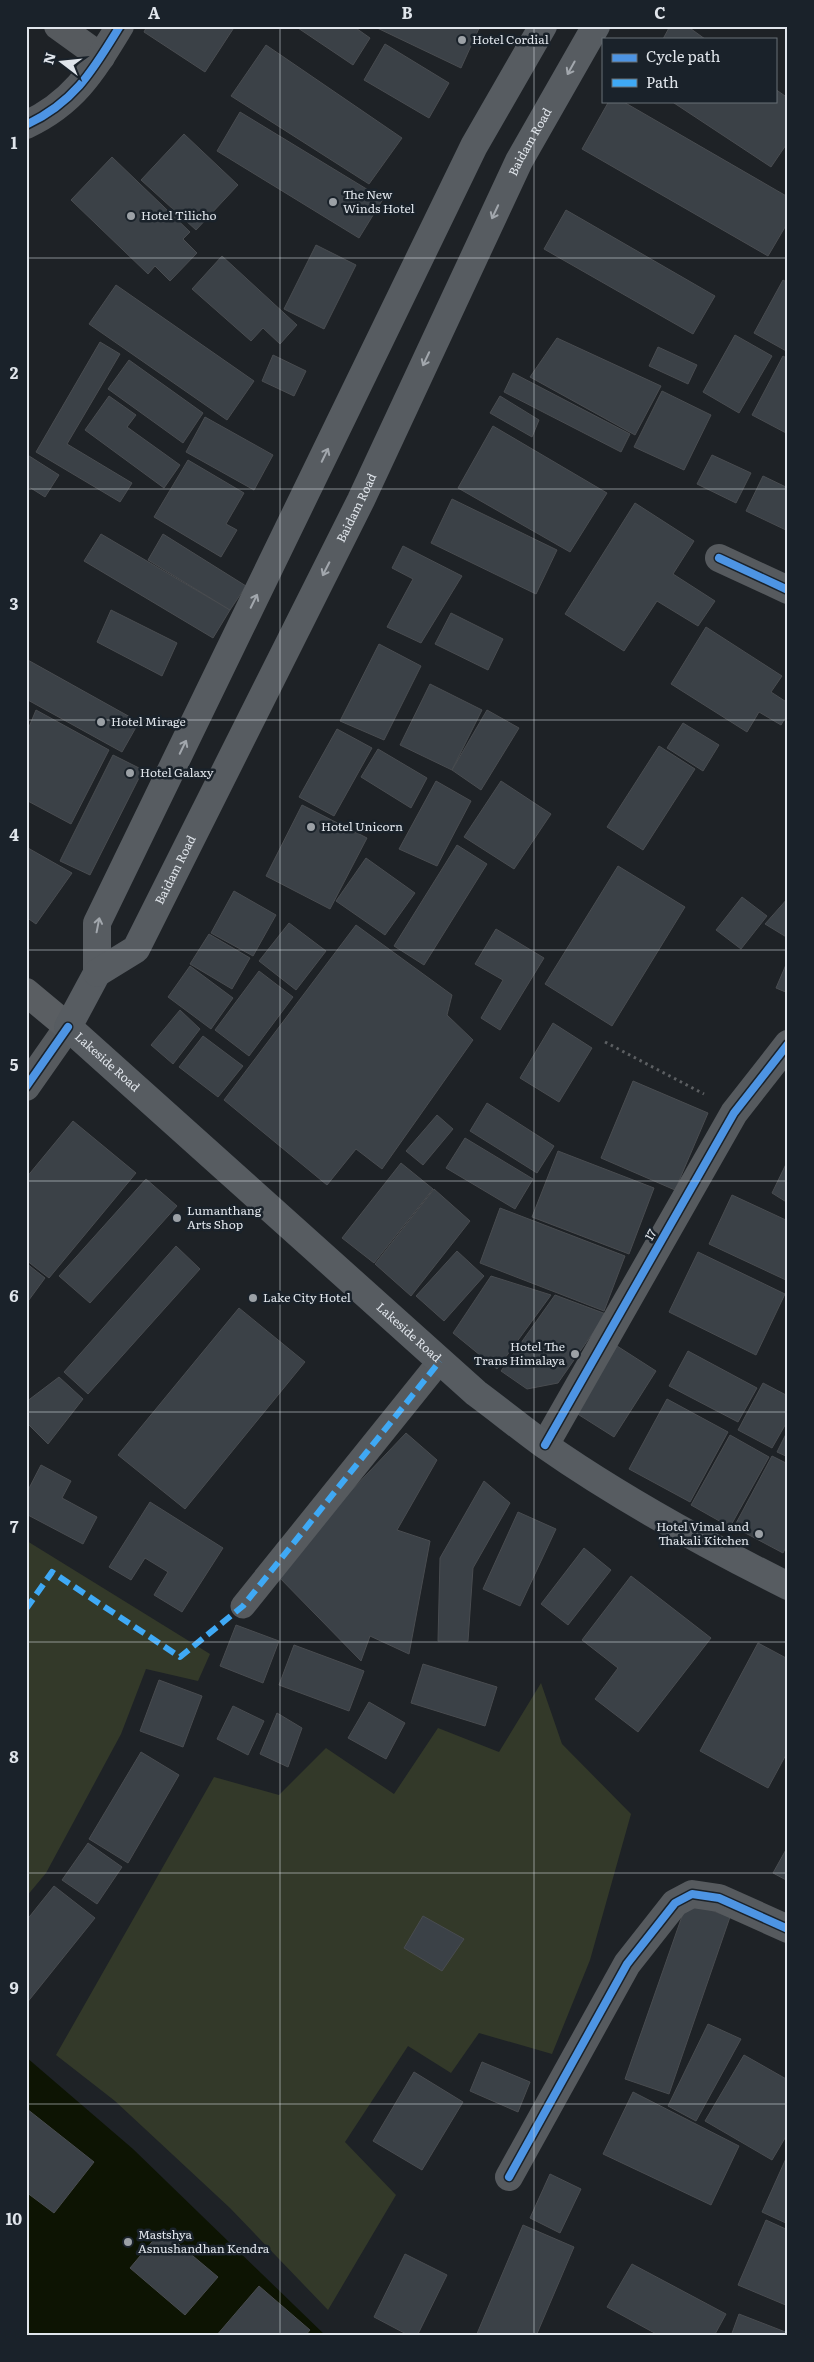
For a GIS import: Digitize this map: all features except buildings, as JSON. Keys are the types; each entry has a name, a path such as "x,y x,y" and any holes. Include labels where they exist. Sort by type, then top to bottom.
{"main road":[{"path":"26,992 68,1028 97,973 97,923 474,146 543,26"},
{"name":"Baidam Road","path":"97,973 136,949 360,500 519,161 596,26"},
{"name":"Lakeside Road","path":"68,1028 476,1393 545,1445 630,1499 729,1556 788,1586"}],"street":[{"path":"58,26 101,57"},
{"path":"26,125 66,102 85,81 120,26"},
{"path":"719,558 788,590"},
{"path":"26,1086 68,1028"},
{"name":"17","path":"545,1445 734,1113 788,1044"},
{"path":"242,1606 440,1361"},
{"path":"509,2177 627,1964 675,1903 692,1894 719,1898 788,1929"}],"path":[{"path":"605,1042 663,1071 734,1113"}],"shaded area":[{"path":"27,1541 210,1654 198,1681 146,1669 121,1734 46,1873 26,1897"},
{"path":"541,1683 562,1744 631,1814 590,1960 552,2054 479,2033 451,2073 408,2046 345,2142 396,2195 328,2310 230,2208 115,2101 56,2055 214,1777 279,1795 326,1748 394,1794 438,1728 499,1752"},
{"name":"Mastshya Asnushandhan Kendra","path":"26,2057 133,2149 326,2336 26,2336"}],"marked path":[{"path":"26,1609 52,1572 180,1657 243,1606 440,1361"}],"cycle path":[{"path":"26,125 58,106 70,95 91,71 120,26"},
{"path":"719,558 788,590"},
{"path":"26,1087 68,1027"},
{"path":"545,1445 734,1113 788,1044"},
{"path":"509,2177 627,1964 675,1903 692,1894 719,1898 788,1929"}],"place":[{"name":"Hotel Cordial","path":"462,40"},
{"name":"The New Winds Hotel","path":"333,202"},
{"name":"Hotel Tilicho","path":"131,216"},
{"name":"Hotel Mirage","path":"101,722"},
{"name":"Hotel Galaxy","path":"130,773"},
{"name":"Hotel Unicorn","path":"311,827"},
{"name":"Lumanthang Arts Shop","path":"177,1218"},
{"name":"Lake City Hotel","path":"253,1298"},
{"name":"Hotel The Trans Himalaya","path":"575,1354"},
{"name":"Hotel Vimal and Thakali Kitchen","path":"759,1534"},
{"name":"Mastshya Asnushandhan Kendra","path":"128,2242"}]}
